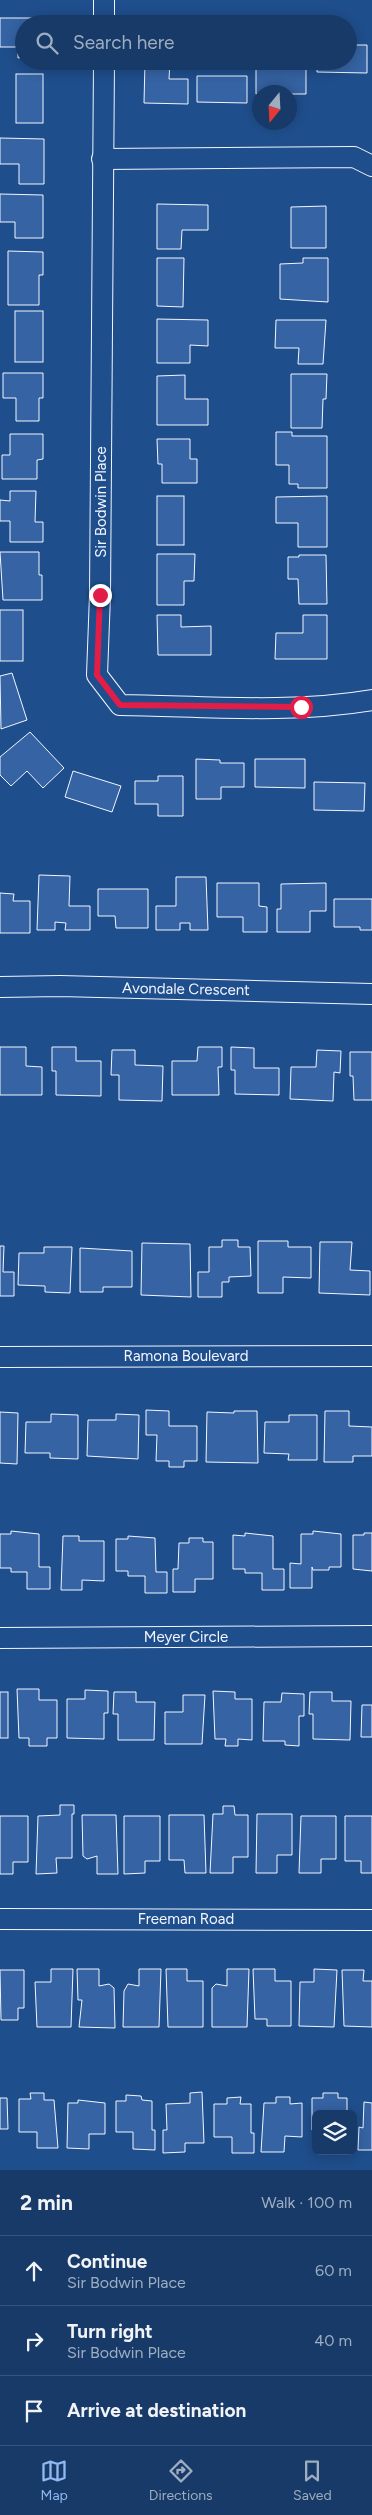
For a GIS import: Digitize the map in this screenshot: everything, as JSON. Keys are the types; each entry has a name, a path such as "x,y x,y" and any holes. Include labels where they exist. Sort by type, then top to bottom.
{"street":[{"path":"104,0 104,15"},
{"name":"Sir Bodwin Place","path":"104,70 100,595 97,675 120,705 301,707 341,705 372,700"},
{"path":"102,159 354,156 372,166"},
{"name":"Avondale Crescent","path":"0,987 372,994"},
{"name":"Ramona Boulevard","path":"0,1357 372,1356"},
{"name":"Meyer Circle","path":"0,1638 372,1636"},
{"name":"Freeman Road","path":"0,1919 372,1920"}],"building":[{"path":"0,18 15,18 15,47 0,47"},
{"path":"357,45 367,45 367,73 317,72 317,70 357,70"},
{"path":"145,70 170,70 169,79 188,79 188,104 144,103"},
{"path":"256,70 306,70 306,94 297,94 297,85 256,85"},
{"path":"16,74 43,74 43,123 16,123"},
{"path":"197,76 247,76 247,103 197,102"},
{"path":"0,138 44,139 44,184 19,184 19,164 0,164"},
{"path":"0,194 43,195 43,238 15,238 15,222 0,222"},
{"path":"157,204 208,205 208,230 182,230 181,249 157,249"},
{"path":"326,206 326,248 291,248 291,207"},
{"path":"8,251 43,252 43,275 39,275 39,305 8,305"},
{"path":"157,258 184,258 183,307 157,306"},
{"path":"303,258 328,258 328,302 280,299 280,264 303,263"},
{"path":"15,311 43,311 43,362 15,362"},
{"path":"157,319 208,320 208,346 190,345 190,363 157,363"},
{"path":"276,320 326,320 323,364 298,364 299,348 275,348"},
{"path":"3,373 43,373 43,398 39,398 39,421 16,421 16,398 3,398"},
{"path":"291,374 327,374 326,399 323,399 322,428 291,428"},
{"path":"185,375 185,399 208,399 208,425 157,425 157,376"},
{"path":"276,432 292,432 292,436 327,436 327,488 298,488 298,484 289,484 289,465 276,465"},
{"path":"10,434 43,434 43,459 37,460 37,479 2,479 2,455 10,455"},
{"path":"157,439 190,439 190,459 197,459 197,483 162,483 162,464 158,464"},
{"path":"10,491 36,491 35,522 43,522 43,542 10,542 10,521 0,521 0,500 10,501"},
{"path":"157,496 184,496 184,545 157,545"},
{"path":"327,496 327,547 298,547 298,523 276,523 276,497"},
{"path":"0,552 39,552 39,575 42,575 42,600 3,600"},
{"path":"157,554 195,554 194,581 184,581 184,605 157,605"},
{"path":"299,555 326,555 327,604 299,604 298,579 288,579 288,557 299,557"},
{"path":"0,610 23,610 23,661 0,661"},
{"path":"157,615 181,615 181,627 211,626 211,655 158,655"},
{"path":"303,615 327,615 327,659 275,659 276,633 303,633"},
{"path":"12,673 27,720 1,729 0,676"},
{"path":"30,732 64,768 43,788 27,771 11,786 0,775 0,757"},
{"path":"196,759 220,760 220,763 244,763 244,787 221,787 221,799 196,799"},
{"path":"255,759 305,759 305,788 255,787"},
{"path":"73,771 121,786 112,812 65,797"},
{"path":"158,776 183,776 183,816 158,816 158,804 135,804 135,781 158,781"},
{"path":"314,782 365,783 364,811 314,810"},
{"path":"39,875 70,876 69,906 90,906 90,930 65,930 66,923 55,922 55,930 37,930"},
{"path":"176,877 206,877 208,930 190,930 190,923 180,923 180,930 156,930 156,906 176,906"},
{"path":"217,883 259,883 259,906 267,907 267,932 243,932 243,917 217,917"},
{"path":"326,883 326,911 310,911 310,932 277,932 277,909 281,909 281,884"},
{"path":"98,889 148,889 148,928 116,928 115,916 98,916"},
{"path":"0,893 14,894 13,901 30,901 30,933 0,933"},
{"path":"334,899 372,899 372,930 360,930 360,927 334,927"},
{"path":"0,1047 26,1047 26,1066 42,1067 42,1095 0,1095"},
{"path":"52,1047 76,1047 76,1061 101,1061 101,1096 56,1095 56,1071 52,1071"},
{"path":"198,1047 222,1047 222,1067 218,1067 219,1095 172,1095 172,1061 197,1061"},
{"path":"231,1047 254,1048 254,1068 279,1068 279,1095 235,1094 235,1070 231,1070"},
{"path":"112,1050 135,1050 135,1065 163,1066 162,1101 119,1100 119,1075 111,1075"},
{"path":"317,1050 341,1051 340,1073 334,1072 333,1101 290,1099 291,1067 316,1067"},
{"path":"350,1052 372,1052 372,1100 354,1100 353,1076 350,1076"},
{"path":"222,1240 238,1240 238,1247 250,1247 251,1276 229,1277 229,1282 222,1282 222,1297 198,1297 198,1272 209,1272 209,1247 222,1247"},
{"path":"258,1241 288,1241 288,1247 311,1247 311,1278 283,1277 283,1293 258,1293"},
{"path":"320,1242 352,1242 350,1270 370,1271 370,1295 319,1293"},
{"path":"142,1243 190,1244 191,1297 141,1295"},
{"path":"0,1246 4,1246 3,1272 14,1272 14,1296 0,1296"},
{"path":"44,1247 72,1247 70,1293 45,1292 45,1286 18,1285 19,1253 44,1253"},
{"path":"80,1248 132,1251 132,1287 103,1287 103,1292 80,1292"},
{"path":"146,1410 169,1411 169,1426 197,1426 197,1461 184,1461 184,1467 169,1467 169,1461 156,1461 157,1435 146,1435"},
{"path":"234,1411 257,1411 258,1463 206,1462 207,1412 234,1413"},
{"path":"325,1411 349,1411 349,1426 372,1427 372,1456 353,1456 353,1462 324,1462"},
{"path":"0,1412 18,1413 17,1464 0,1463"},
{"path":"51,1414 78,1415 78,1459 50,1458 50,1453 25,1453 26,1422 51,1422"},
{"path":"116,1414 139,1415 138,1459 87,1456 88,1420 116,1420"},
{"path":"289,1415 317,1415 317,1460 288,1460 289,1454 264,1453 265,1422 289,1422"},
{"path":"11,1531 39,1534 39,1567 50,1567 50,1589 27,1589 27,1572 11,1572 11,1568 0,1568 0,1534 11,1534"},
{"path":"313,1531 341,1534 341,1567 329,1567 329,1570 313,1570 312,1567 312,1588 290,1588 290,1563 301,1564 301,1534 313,1534"},
{"path":"245,1533 273,1536 273,1569 284,1569 284,1590 262,1590 262,1573 245,1573 245,1569 233,1569 233,1535 245,1536"},
{"path":"364,1533 372,1533 372,1571 353,1569 353,1535 364,1535"},
{"path":"63,1536 79,1536 79,1541 104,1541 104,1581 82,1580 82,1590 61,1590"},
{"path":"128,1536 155,1538 156,1572 167,1572 167,1593 145,1593 145,1576 128,1576 128,1571 116,1571 116,1539 128,1539"},
{"path":"189,1538 203,1538 203,1542 213,1542 213,1579 195,1579 195,1592 173,1592 173,1569 178,1569 179,1543 189,1543"},
{"path":"17,1689 39,1689 39,1700 57,1700 57,1738 47,1738 47,1746 29,1746 29,1738 19,1738"},
{"path":"85,1690 108,1691 108,1713 104,1713 104,1739 67,1738 67,1699 85,1699"},
{"path":"213,1691 235,1692 235,1699 252,1699 252,1740 238,1739 238,1746 225,1746 226,1739 215,1739"},
{"path":"0,1692 8,1692 8,1738 0,1738"},
{"path":"114,1692 136,1692 136,1702 155,1702 154,1740 118,1740 118,1714 113,1714"},
{"path":"310,1692 332,1692 332,1701 351,1701 350,1740 313,1739 313,1714 309,1714"},
{"path":"282,1693 304,1694 304,1716 299,1716 299,1746 285,1745 285,1741 263,1741 264,1702 281,1702"},
{"path":"183,1695 205,1695 202,1744 165,1744 165,1712 183,1712"},
{"path":"362,1705 372,1705 372,1737 361,1737"},
{"path":"60,1805 74,1805 74,1814 72,1814 72,1858 56,1858 57,1873 36,1874 38,1816 60,1815"},
{"path":"223,1806 234,1806 235,1815 248,1815 248,1857 233,1857 233,1873 210,1873 213,1814 223,1814"},
{"path":"257,1814 292,1814 292,1855 277,1855 277,1873 256,1873"},
{"path":"82,1815 116,1815 118,1874 97,1874 97,1856 87,1859 83,1856"},
{"path":"169,1815 204,1815 206,1873 185,1873 184,1860 169,1860"},
{"path":"0,1816 28,1816 28,1862 13,1862 13,1874 0,1874"},
{"path":"124,1816 160,1816 160,1861 145,1861 145,1873 124,1874"},
{"path":"301,1816 336,1816 336,1859 321,1859 321,1873 299,1873"},
{"path":"345,1816 372,1816 372,1873 361,1873 361,1861 345,1861"},
{"path":"51,1969 73,1969 71,2027 37,2027 35,1982 51,1982"},
{"path":"77,1969 99,1969 99,1986 109,1984 114,1988 115,2028 79,2027 82,2000 78,2000"},
{"path":"139,1969 161,1969 159,2027 123,2027 124,1991 128,1984 139,1986"},
{"path":"166,1969 187,1969 187,1981 203,1981 203,2027 168,2027"},
{"path":"227,1969 249,1969 247,2027 212,2027 212,1988 216,1984 227,1986"},
{"path":"253,1969 275,1969 275,1981 291,1981 291,2026 267,2026 267,2019 255,2019"},
{"path":"314,1969 337,1970 334,2027 299,2026 300,1982 314,1982"},
{"path":"0,1970 24,1970 24,2008 18,2008 18,2020 1,2020"},
{"path":"342,1970 364,1970 363,1981 372,1981 372,2027 344,2026"},
{"path":"202,2092 204,2143 185,2143 185,2152 163,2153 163,2130 167,2130 166,2104 190,2103 190,2093"},
{"path":"30,2093 44,2093 44,2100 54,2100 58,2148 37,2148 37,2132 19,2132 19,2099 31,2099"},
{"path":"323,2093 338,2093 338,2098 347,2098 347,2110 312,2110 312,2098 323,2098"},
{"path":"126,2095 141,2096 142,2100 152,2101 152,2130 155,2130 155,2150 133,2149 133,2132 116,2132 116,2101 126,2101"},
{"path":"241,2097 240,2104 251,2104 251,2133 254,2133 254,2153 232,2153 232,2137 214,2137 214,2104 227,2104 227,2098"},
{"path":"276,2097 290,2097 290,2104 302,2103 302,2137 285,2136 284,2152 261,2152 264,2103 276,2103"},
{"path":"0,2098 7,2098 8,2129 0,2129"},
{"path":"78,2100 105,2103 105,2134 89,2134 89,2149 67,2148 68,2103 78,2103"},
{"path":"364,2102 372,2103 372,2150 358,2150 359,2127 363,2128"}],"route":[{"path":"100,595 97,675 120,705 301,707"}]}
